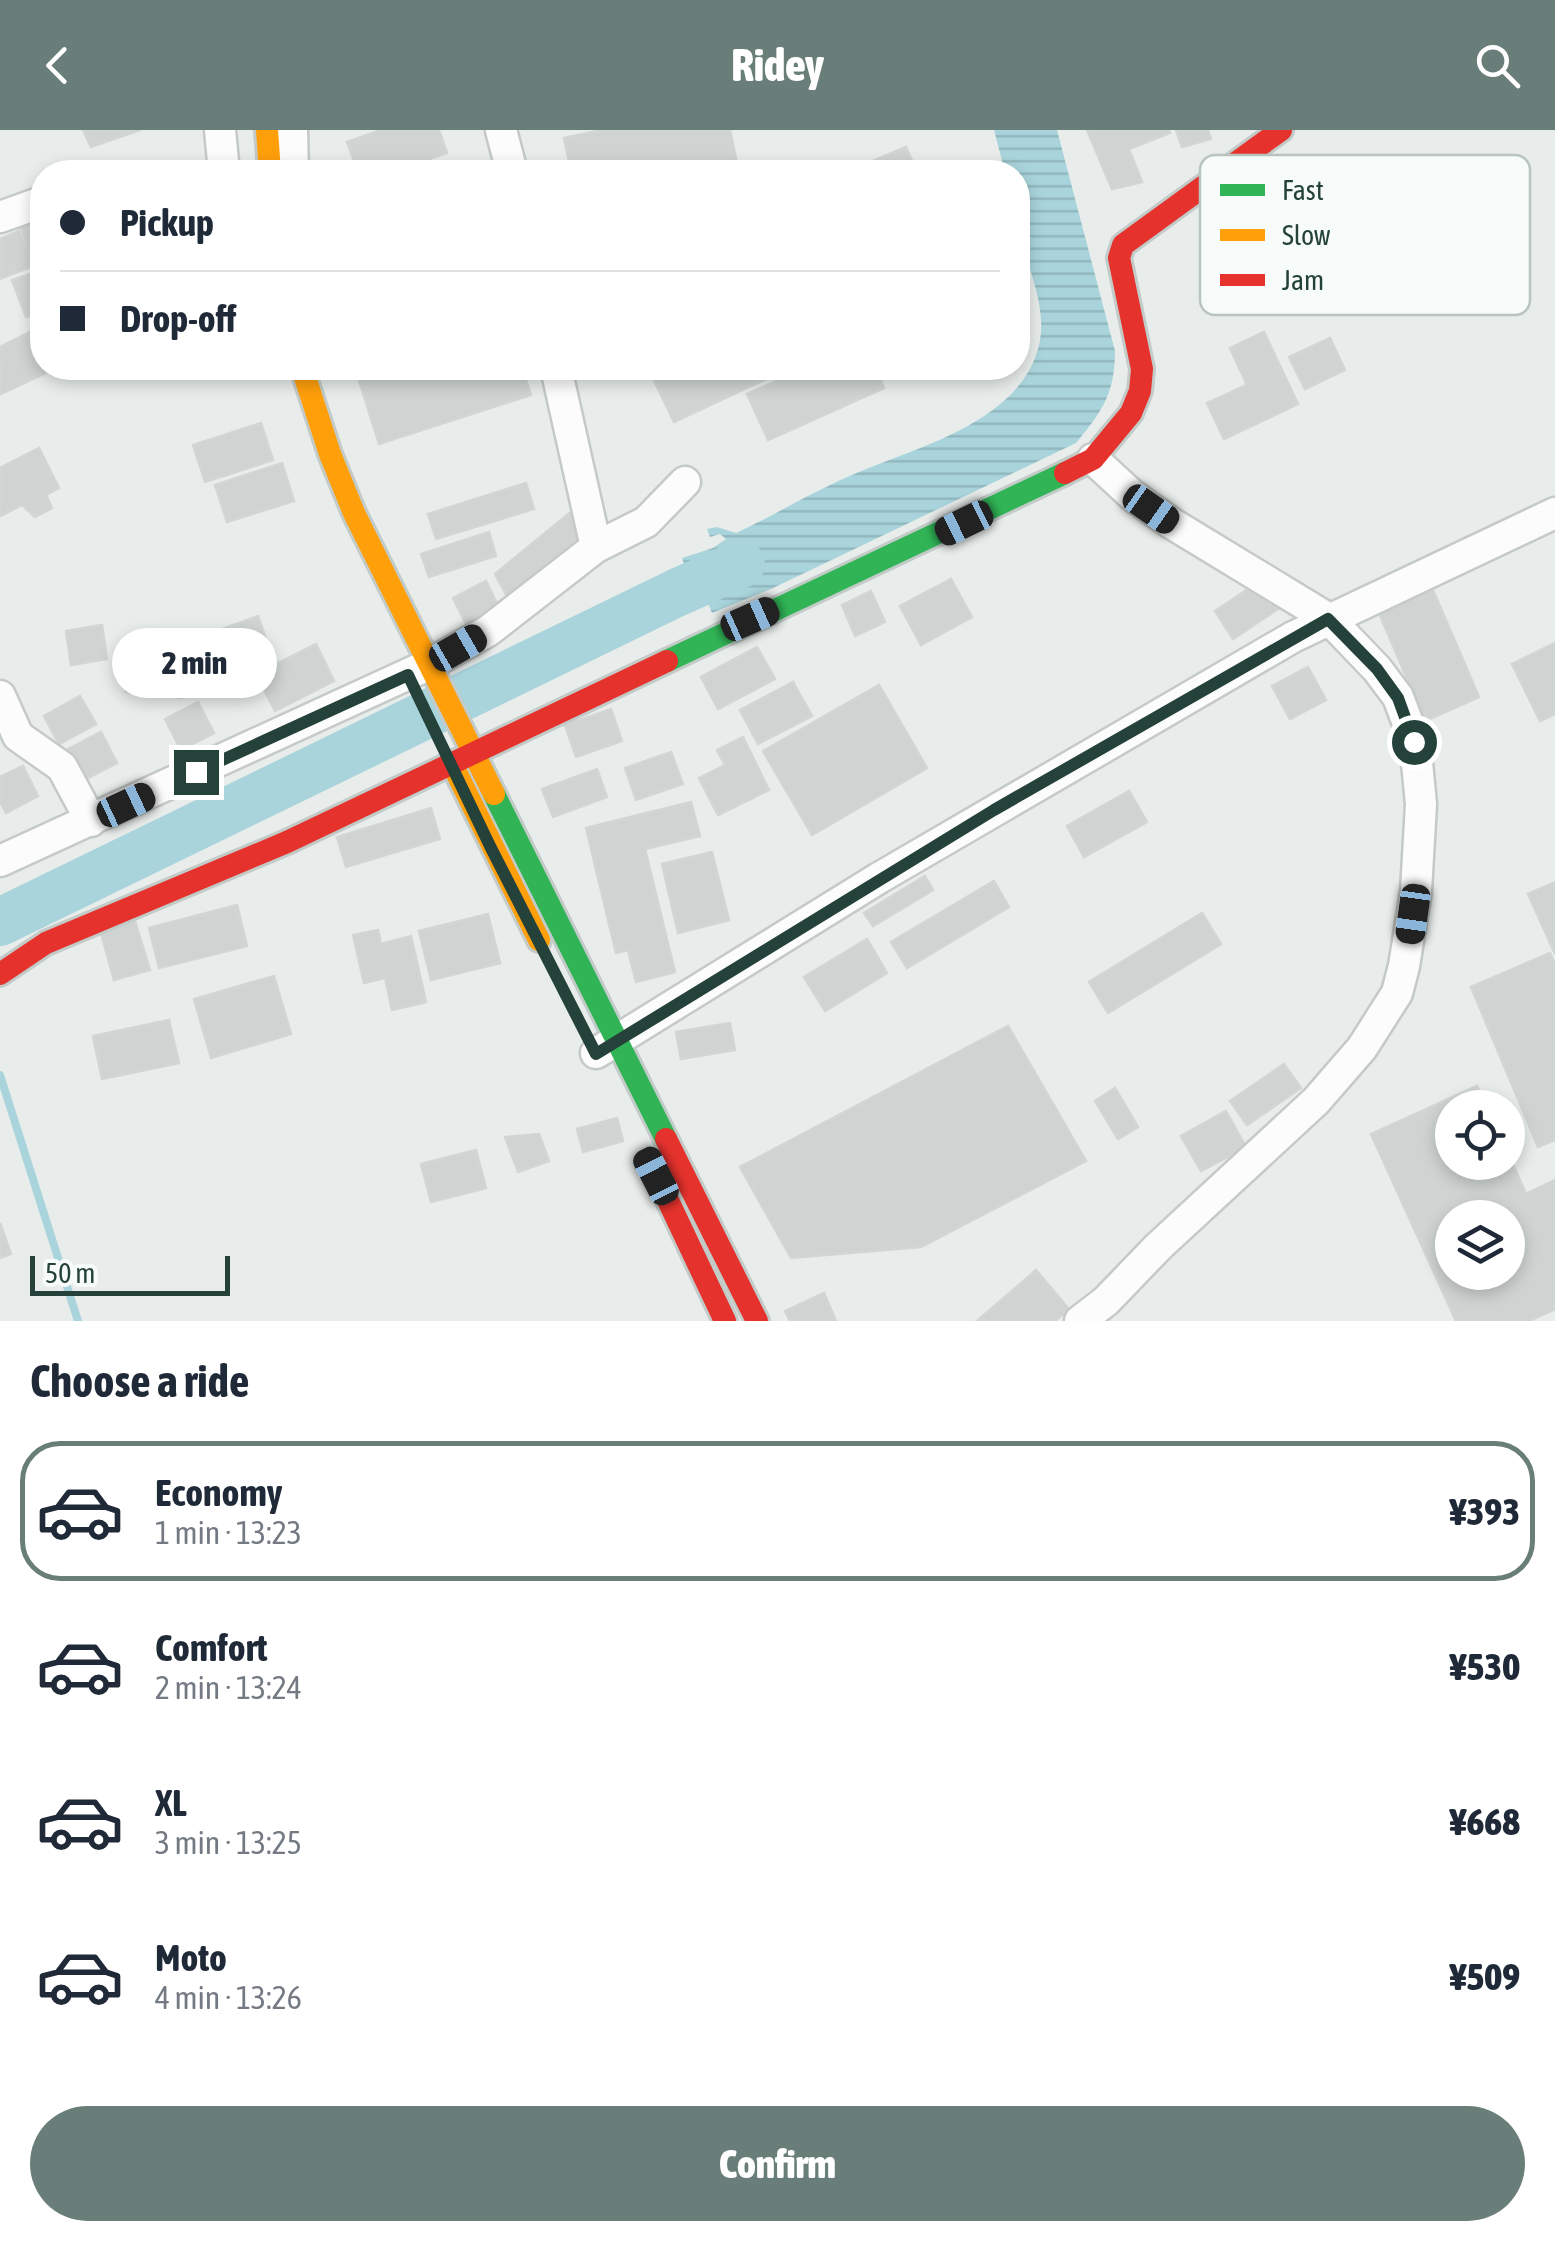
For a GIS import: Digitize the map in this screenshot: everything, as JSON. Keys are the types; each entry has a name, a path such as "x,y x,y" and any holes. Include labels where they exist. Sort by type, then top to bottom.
{"street":[{"path":"220,130 223,160"},
{"path":"243,130 245,160"},
{"path":"267,130 269,160"},
{"path":"292,130 293,160"},
{"path":"501,130 509,160"},
{"path":"1247,155 1281,130"},
{"path":"0,974 46,943 288,842 456,754 613,689 750,619 931,538 1093,459 1132,413 1140,391 1140,355 1119,258 1123,246 1200,189"},
{"path":"0,217 30,206"},
{"path":"306,380 413,673 456,754 547,955"},
{"path":"559,380 596,547"},
{"path":"1080,1321 1106,1301 1200,1206 1316,1101 1362,1048 1396,993 1410,938 1421,804 1414,742 1398,698 1377,669 1328,619 1171,523 1132,495 1093,459"},
{"path":"0,860 413,673 488,630 596,547 646,522 684,482"},
{"path":"602,1050 994,810 1328,619 1555,513"},
{"path":"0,696 18,736 62,767 91,821"},
{"path":"456,754 513,825 602,1050 757,1321"},
{"path":"648,1158 725,1321"}],"water":[{"path":"994,130 1057,130 1115,351 1113,379 1100,411 1076,443 771,589 712,613 706,598 688,604 676,573 686,569 682,558 713,548 726,539 720,534 710,537 707,529 717,527 736,533 843,479 938,440 990,412 1022,380 1030,380 1041,329 1030,269 1030,160 1002,160"}],"building":[{"path":"83,130 140,130 91,147"},
{"path":"381,130 439,130 447,153 427,160 354,160 347,142"},
{"path":"602,130 730,130 736,160 569,160 564,138"},
{"path":"1087,130 1170,133 1129,149 1142,182 1112,189"},
{"path":"1176,130 1208,130 1211,139 1182,147"},
{"path":"906,147 912,160 875,160"},
{"path":"30,221 30,253 20,225"},
{"path":"19,231 30,267 0,279 0,239"},
{"path":"30,274 30,316 26,317 12,280"},
{"path":"30,332 31,380 1,394 0,347"},
{"path":"1264,332 1298,404 1224,439 1207,403 1247,385 1230,348"},
{"path":"1330,338 1345,370 1305,389 1289,357"},
{"path":"359,380 526,380 531,395 379,444"},
{"path":"654,380 764,380 674,422"},
{"path":"779,380 880,380 884,388 768,440 747,394"},
{"path":"261,423 273,460 205,482 193,445"},
{"path":"39,448 59,488 46,495 52,508 35,517 22,505 0,516 0,468"},
{"path":"282,463 294,501 227,522 215,485"},
{"path":"526,483 534,509 436,539 428,514"},
{"path":"572,511 585,536 508,598 495,574"},
{"path":"489,532 496,556 429,577 421,554"},
{"path":"951,579 972,617 921,645 900,606"},
{"path":"486,581 501,612 468,628 453,598"},
{"path":"1248,589 1278,609 1233,639 1215,611"},
{"path":"1433,590 1479,697 1425,721 1379,613"},
{"path":"871,591 885,622 855,636 842,605"},
{"path":"258,616 272,656 224,672 211,633"},
{"path":"102,625 107,659 71,665 66,631"},
{"path":"1555,643 1555,714 1540,721 1512,664"},
{"path":"316,644 334,681 275,711 256,674"},
{"path":"757,647 775,679 718,709 701,677"},
{"path":"131,657 187,663 182,698 126,692"},
{"path":"1308,667 1326,700 1290,719 1272,686"},
{"path":"793,682 812,716 758,744 740,710"},
{"path":"879,685 927,768 812,835 763,751"},
{"path":"80,696 96,724 59,744 44,716"},
{"path":"198,702 214,733 181,750 165,719"},
{"path":"611,709 622,741 576,757 565,725"},
{"path":"101,732 117,763 84,780 68,749"},
{"path":"743,737 769,790 718,815 699,778 725,765 717,750"},
{"path":"671,752 683,784 636,800 625,768"},
{"path":"23,766 38,796 6,813 0,802 0,777"},
{"path":"597,769 607,797 553,817 542,789"},
{"path":"1129,791 1147,822 1084,857 1067,826"},
{"path":"691,802 700,836 645,849 675,972 636,982 628,950 616,953 586,828"},
{"path":"431,808 440,839 346,867 337,837"},
{"path":"712,852 729,920 678,933 662,864"},
{"path":"925,876 933,890 873,926 864,913"},
{"path":"994,881 1009,907 907,968 891,942"},
{"path":"1555,882 1555,954 1528,894"},
{"path":"237,905 247,946 159,968 149,928"},
{"path":"1202,913 1221,944 1108,1013 1089,982"},
{"path":"488,914 500,963 431,980 419,931"},
{"path":"134,918 150,970 114,980 99,926"},
{"path":"378,930 381,944 411,936 426,1002 392,1010 385,978 364,983 353,935"},
{"path":"867,939 887,973 825,1011 804,977"},
{"path":"1550,953 1555,964 1555,1140 1538,1147 1525,1116 1525,1090 1514,1090 1471,987"},
{"path":"274,976 291,1034 211,1058 194,999"},
{"path":"169,1020 179,1063 102,1079 93,1036"},
{"path":"730,1023 735,1050 681,1059 676,1032"},
{"path":"1008,1026 1086,1161 921,1247 791,1258 740,1167"},
{"path":"1284,1064 1301,1088 1247,1125 1230,1101"},
{"path":"1115,1088 1138,1127 1118,1139 1095,1101"},
{"path":"1435,1105 1435,1180 1520,1180 1526,1194 1555,1180 1555,1309 1529,1321 1456,1321 1442,1290 1525,1290 1525,1200 1435,1200 1435,1275 1371,1134"},
{"path":"1226,1111 1246,1147 1201,1171 1181,1136"},
{"path":"617,1118 623,1141 583,1152 577,1129"},
{"path":"539,1134 549,1161 518,1172 505,1137"},
{"path":"476,1150 486,1188 431,1202 421,1164"},
{"path":"0,1223 11,1254 0,1258"},
{"path":"1036,1270 1069,1309 1055,1321 977,1321"},
{"path":"824,1293 836,1321 790,1321 785,1311"}],"waterway":[{"path":"0,922 741,564"},
{"path":"0,1075 78,1321"}],"traffic: fast":[{"path":"667,661 1065,473"},
{"path":"494,794 666,1139"}],"traffic: slow":[{"path":"267,130 269,160"},
{"path":"306,380 354,513 494,794"},
{"path":"456,772 539,940"}],"traffic: jam":[{"path":"1247,155 1281,130"},
{"path":"1065,473 1093,459 1131,413 1140,391 1142,369 1119,258 1123,245 1200,189"},
{"path":"0,974 46,943 287,842 667,661"},
{"path":"666,1139 757,1321"},
{"path":"656,1175 725,1321"}],"route":[{"path":"196,772 408,675 596,1054 879,878 1328,619 1377,669 1398,698 1414,742"}]}
